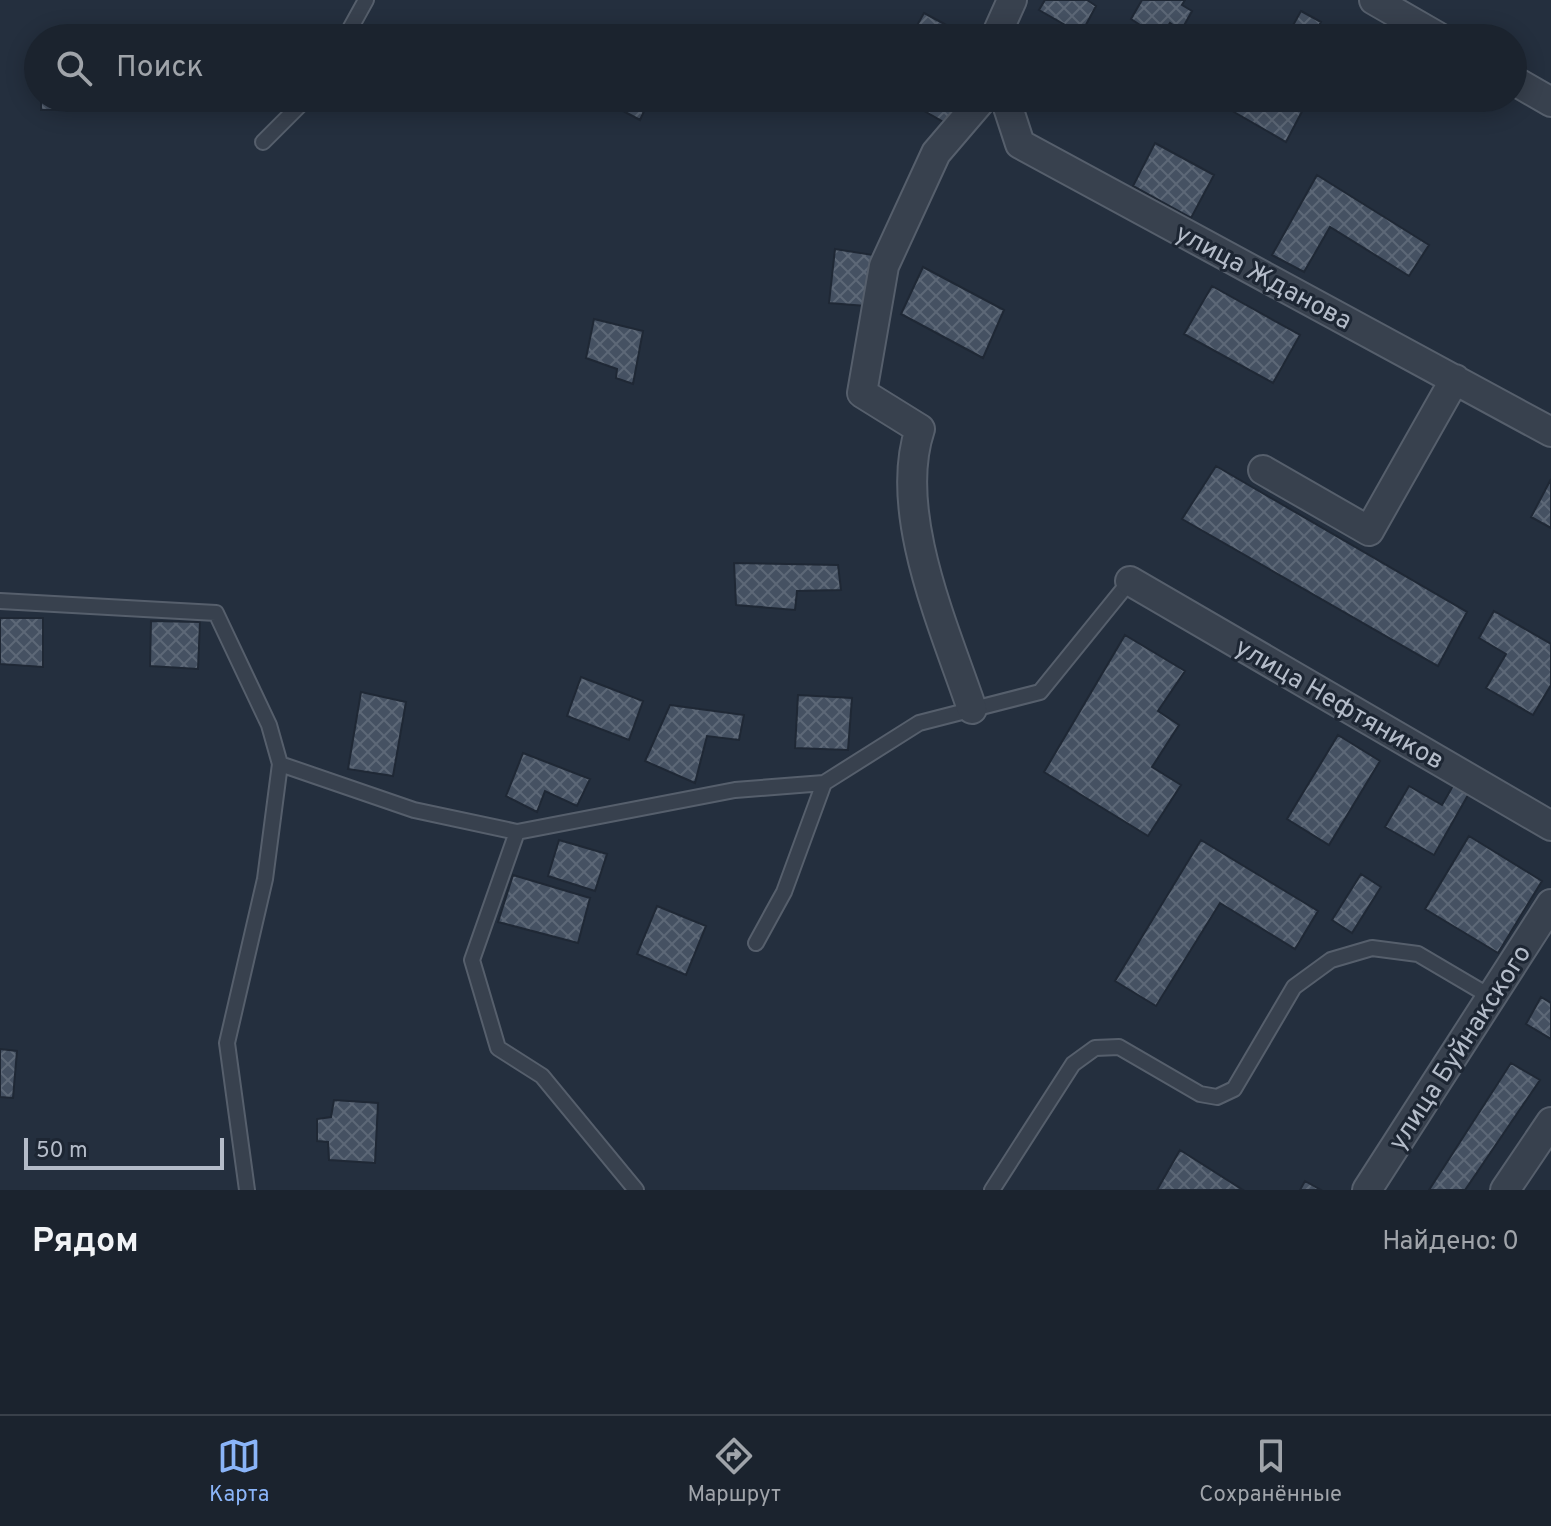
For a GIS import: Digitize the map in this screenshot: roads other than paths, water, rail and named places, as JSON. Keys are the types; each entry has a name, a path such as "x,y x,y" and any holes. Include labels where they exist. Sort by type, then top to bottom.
{"street":[{"path":"1001,24 1012,0"},
{"path":"1374,0 1416,24"},
{"path":"1527,88 1551,102"},
{"path":"971,112 936,153 884,266 862,393 920,429 911,455 914,501 928,585 972,709"},
{"name":"улица Жданова","path":"1010,112 1020,144 1551,432"},
{"path":"1263,470 1369,531 1455,379"},
{"name":"улица Нефтяников","path":"1130,581 1551,826"},
{"name":"улица Буйнакского","path":"1367,1190 1551,904"},
{"path":"1505,1190 1551,1122"}],"lane":[{"path":"353,24 366,0"},
{"path":"263,142 293,112"},
{"path":"280,764 414,810 517,832 735,790 824,783 919,723 1040,692 1130,581"},
{"path":"0,601 216,613 269,725 280,764 265,879 227,1043 247,1190"},
{"path":"756,943 784,892 824,783"},
{"path":"517,832 472,960 498,1048 542,1076 636,1190"},
{"path":"992,1190 1073,1064 1095,1048 1119,1047 1200,1094 1217,1097 1234,1089 1294,987 1331,960 1372,948 1418,954 1491,997"}]}
